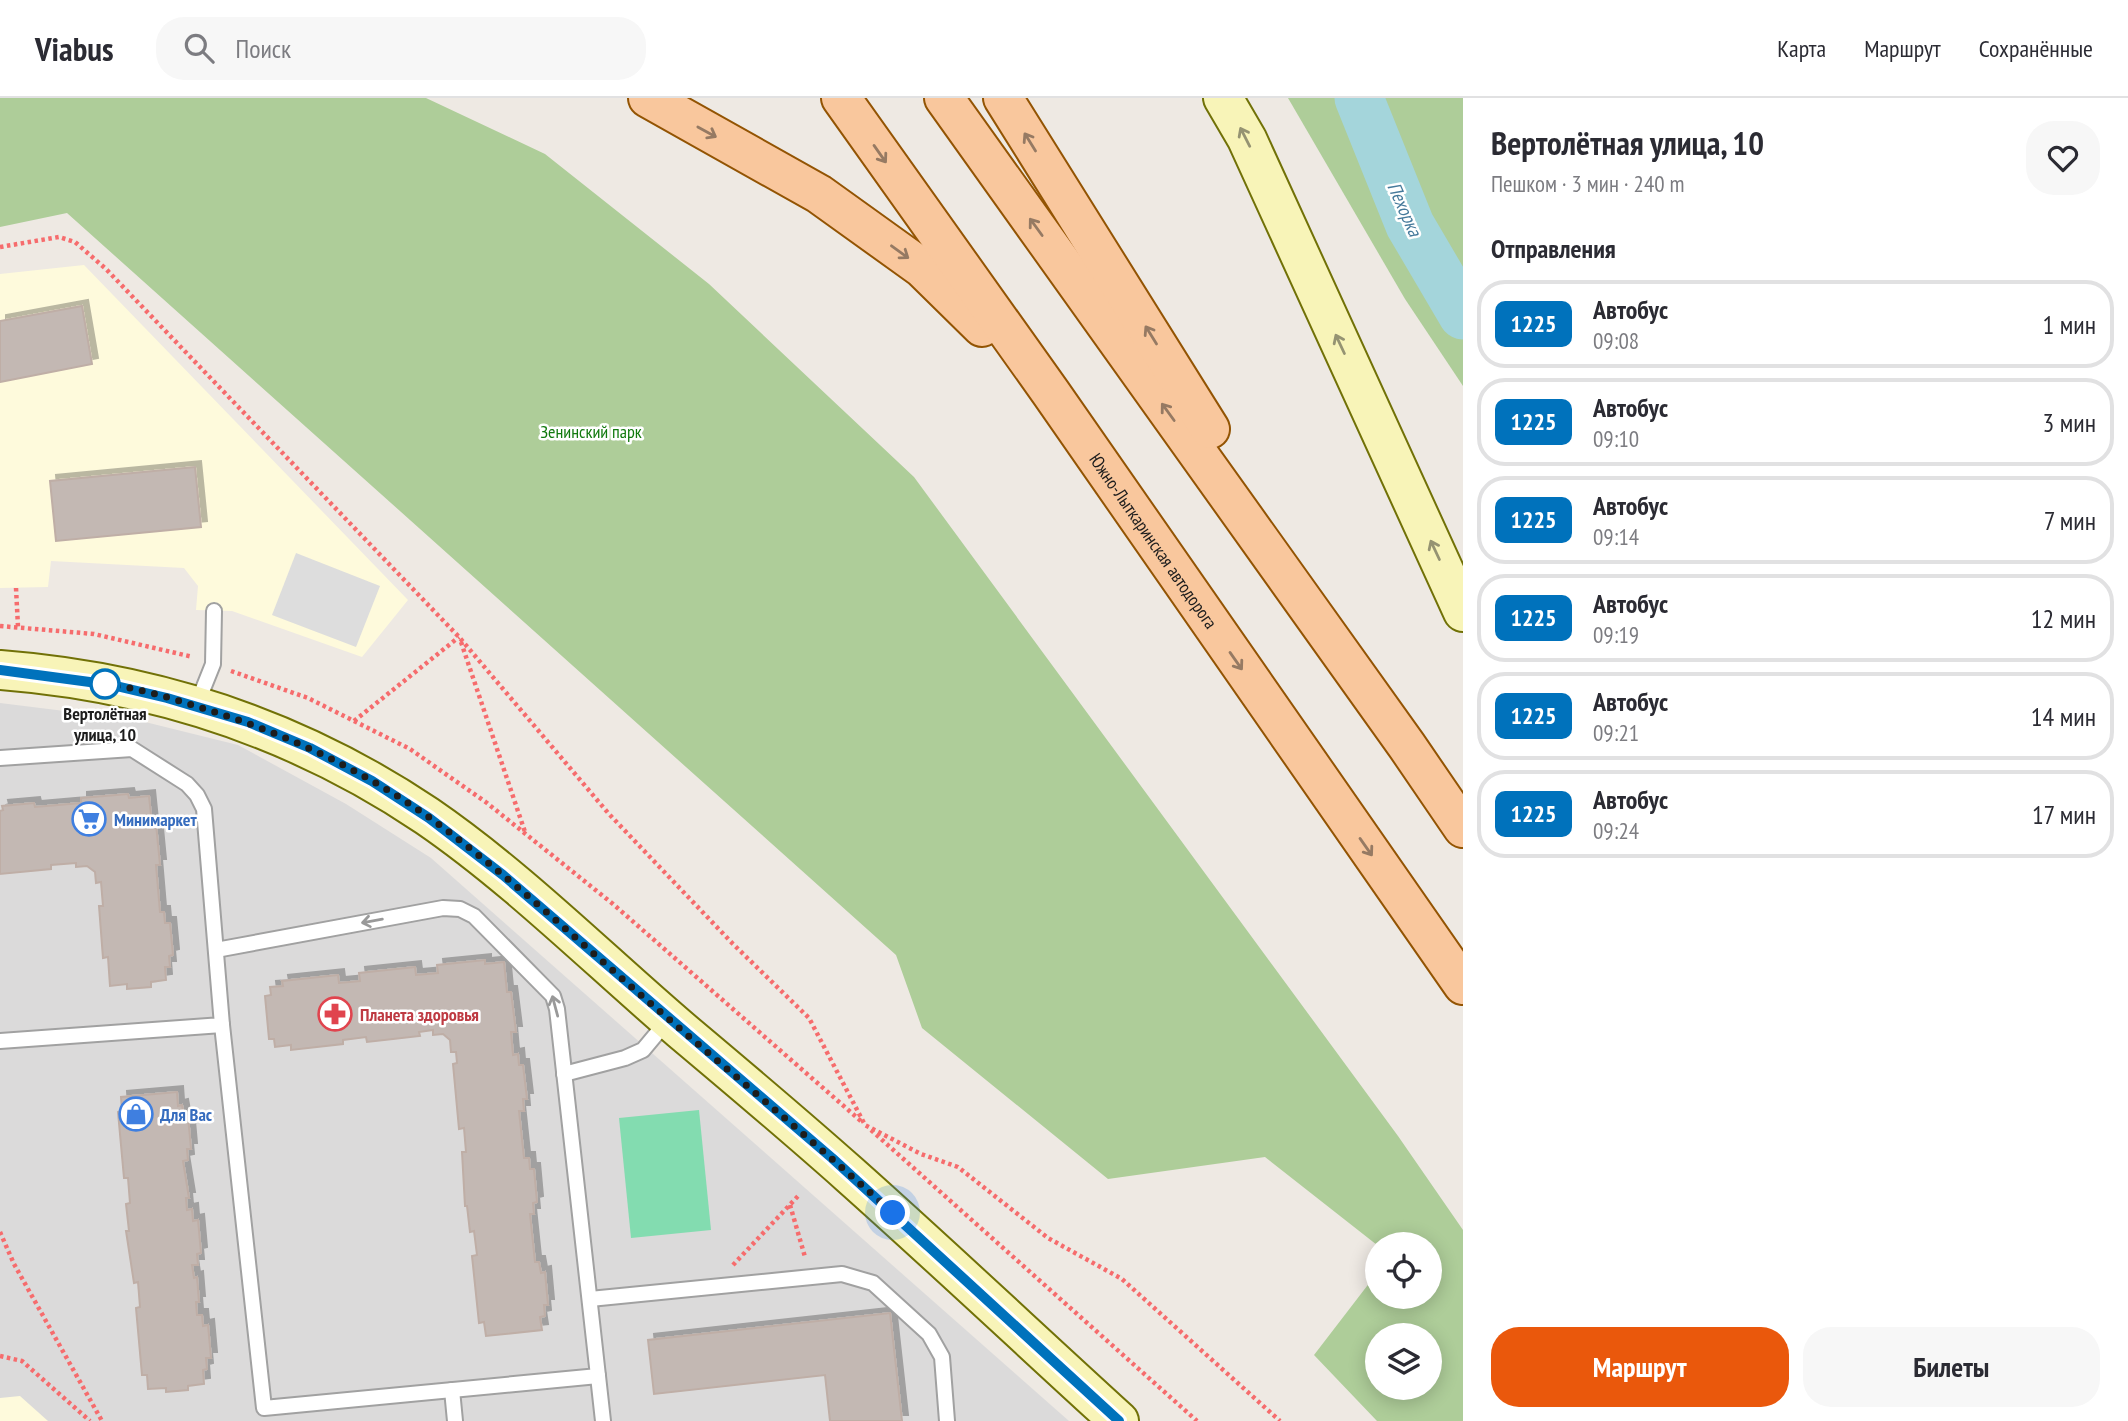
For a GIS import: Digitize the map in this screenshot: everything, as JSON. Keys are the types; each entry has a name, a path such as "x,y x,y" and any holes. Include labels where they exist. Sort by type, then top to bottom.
{"main road":[{"path":"648,98 819,194 922,268 1051,393"},
{"name":"Южно-Лыткаринская автодорога","path":"841,98 1051,393 1463,985"},
{"path":"944,98 1463,828"},
{"path":"1005,100 1407,746"}],"street":[{"path":"1223,98 1247,139 1463,612"},
{"path":"0,670 112,685 248,722 310,748 372,781 429,818 503,875 832,1158 1110,1418"}],"lane":[{"path":"196,706 213,664 214,611"},
{"path":"0,758 132,748 187,785 197,795 204,809 222,1025 264,1409 598,1376"},
{"path":"216,950 443,908 460,909 474,916 553,996 557,1009 603,1421"},
{"path":"564,1074 643,1051 669,1019"},
{"path":"0,1041 222,1025"},
{"path":"590,1299 842,1274 873,1283 929,1334 942,1357 947,1421"},
{"path":"452,1390 455,1421"}],"path":[{"path":"0,247 59,237 75,242 106,269 459,637 609,814 808,1018 865,1125 921,1154 958,1167 1048,1238 1122,1279 1280,1421"},
{"path":"16,588 18,627"},
{"path":"354,721 459,637"},
{"path":"459,637 526,834"},
{"path":"713,1287 800,1194"},
{"path":"790,1204 811,1277"},
{"path":"0,1232 14,1264 102,1421"},
{"path":"0,1356 22,1361 90,1421"}],"shaded area":[{"path":"84,265 408,600 362,657 232,611 196,610 198,586 184,568 51,561 48,587 0,588 0,274"},
{"path":"296,553 380,586 356,647 272,615"},
{"path":"0,703 137,720 238,745 346,804 431,858 1069,1421 0,1421"},
{"path":"20,1396 48,1421 0,1421 0,1398"}],"green space":[{"name":"Зенинский парк","path":"0,98 426,98 545,154 709,284 914,477 1398,1136 1463,1230 1463,1421 1377,1421 1314,1355 1365,1289 1365,1309 1442,1309 1442,1232 1365,1232 1365,1236 1265,1157 1108,1179 922,1028 896,955 67,213 0,227"},
{"path":"1288,98 1463,98 1463,386 1405,299"},
{"path":"699,1110 711,1230 631,1238 619,1118"}],"building":[{"path":"82,306 92,364 0,382 0,321"},
{"path":"195,467 201,527 56,541 50,481"},
{"path":"128,794 129,798 149,796 152,825 156,824 160,865 156,865 160,912 164,912 165,923 170,923 173,955 169,956 170,967 165,967 166,980 151,982 151,987 127,989 127,984 110,986 108,957 103,958 99,906 103,906 101,882 96,883 95,872 87,866 76,867 76,863 51,865 51,869 0,874 0,811 3,810 2,806 34,803 35,807 81,803 81,798"},
{"path":"485,960 485,964 504,962 507,992 511,992 516,1032 511,1032 513,1055 518,1054 519,1065 523,1065 527,1099 523,1099 524,1111 519,1111 524,1158 529,1158 530,1169 534,1169 537,1202 533,1203 534,1214 530,1214 535,1262 539,1262 541,1273 545,1272 548,1305 544,1305 545,1316 540,1317 542,1330 486,1336 484,1322 479,1323 472,1256 477,1255 474,1231 470,1232 465,1206 462,1152 466,1152 464,1128 459,1129 453,1064 457,1063 456,1052 451,1052 450,1040 443,1034 433,1035 433,1030 419,1032 420,1036 367,1042 366,1037 343,1040 343,1044 291,1050 291,1045 275,1047 274,1039 269,1039 265,996 271,995 270,987 283,986 282,981 338,975 339,983 360,981 359,973 415,967 416,975 438,973 437,965"},
{"path":"177,1092 178,1106 182,1105 184,1116 188,1116 191,1149 187,1149 188,1160 183,1161 189,1198 186,1198 187,1210 192,1209 193,1221 198,1220 201,1253 197,1254 198,1265 192,1265 194,1278 197,1277 197,1315 202,1315 203,1326 208,1325 211,1358 206,1358 204,1384 188,1386 188,1390 166,1392 166,1388 148,1389 147,1375 142,1375 136,1308 140,1307 138,1282 134,1283 126,1231 129,1231 126,1204 130,1203 128,1178 124,1178 118,1112 122,1111 121,1097"},
{"path":"890,1313 902,1421 830,1421 825,1375 654,1394 648,1340"}],"waterway":[{"name":"Пехорка","path":"1359,98 1410,225 1463,315"}],"bus line":[{"name":"1225","path":"0,670 112,685 248,722 310,748 372,781 429,818 503,875 832,1158 1119,1421"}],"place":[{"name":"Вертолётная улица, 10","path":"105,684"},
{"name":"Минимаркет","path":"89,819"},
{"name":"Планета здоровья","path":"335,1014"},
{"name":"Для Вас","path":"136,1114"}],"route":[{"path":"105,684 167,698 248,722 310,748 372,781 429,818 503,875 893,1213"}]}
